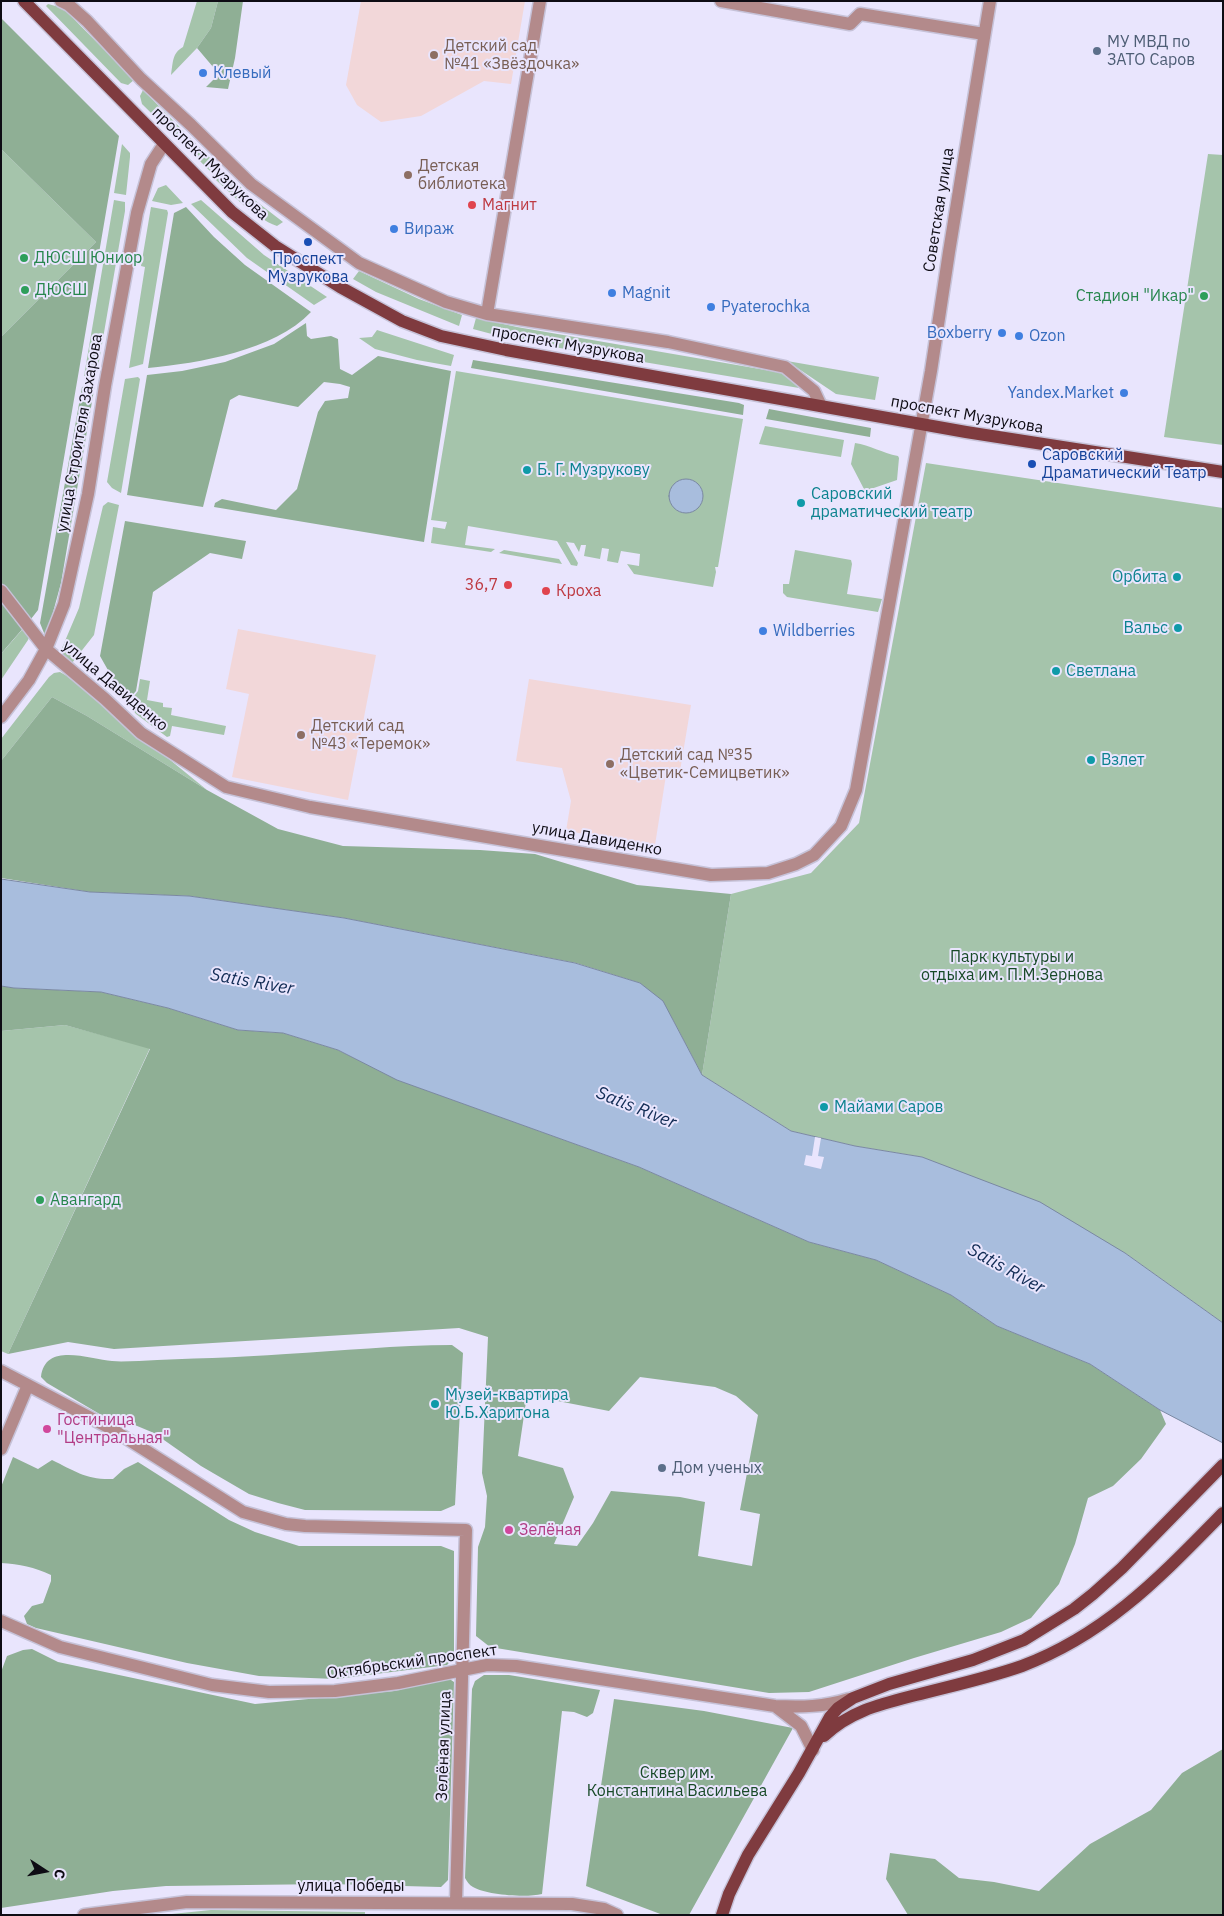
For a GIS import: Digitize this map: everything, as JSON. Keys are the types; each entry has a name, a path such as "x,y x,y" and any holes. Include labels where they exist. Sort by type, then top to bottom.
{"main road":[{"name":"проспект Музрукова","path":"24,1 232,212 275,246 340,287 402,321 462,342 922,425 1223,472"},
{"path":"722,1915 729,1894 748,1855 815,1746 830,1717 838,1708 853,1698 889,1684 973,1660 1024,1640 1049,1625 1093,1594 1145,1545 1223,1465"},
{"path":"815,1746 834,1727 866,1709 1022,1666 1093,1630 1128,1606 1223,1513"}],"street":[{"path":"61,1 69,5 87,21 141,80 259,190 359,263 446,302 487,314 668,342 785,367 814,391 821,406"},
{"path":"487,314 540,1"},
{"path":"721,1 850,24 860,14 984,34"},
{"name":"Советская улица","path":"922,425 990,1"},
{"name":"улица Строителя Захарова","path":"1,717 29,680 46,649 64,604 88,494 105,386 137,213 151,164 164,144"},
{"name":"улица Давиденко","path":"1,591 46,649 105,699 141,733 226,787 310,808 711,875 768,874 814,855 841,826 856,790 922,425"},
{"path":"1,1371 28,1385 1,1449"},
{"name":"Зелёная улица","path":"28,1385 110,1428 243,1512 286,1524 305,1526 466,1530 456,1902"},
{"name":"Октябрьский проспект","path":"1,1621 69,1649 212,1685 269,1692 335,1691 398,1683 487,1665 516,1666 775,1706 806,1708 829,1706 853,1698"},
{"name":"Октябрьский проспект","path":"775,1706 789,1711 830,1717 851,1716"},
{"name":"Октябрьский проспект","path":"775,1706 801,1726 815,1746"},
{"name":"улица Победы","path":"84,1915 187,1902 572,1904 604,1909 618,1915"}],"shaded area":[{"name":"Детский сад №41 «Звёздочка»","path":"361,1 525,1 511,84 484,81 421,116 381,122 357,105 346,85"},
{"name":"Детский сад №43 «Теремок»","path":"238,629 376,655 348,800 232,777 249,694 226,689"},
{"name":"Детский сад №35 «Цветик-Семицветик»","path":"529,679 691,705 680,771 667,769 655,845 566,831 571,801 562,768 516,761"}],"green space":[{"path":"197,1 218,1 211,28 197,48 171,75 174,59 179,49 183,47"},
{"path":"218,1 243,1 235,58 228,89 206,87 219,74 197,48 211,28"},
{"path":"48,4 63,8 134,80 128,85 121,83 46,6"},
{"path":"1,18 119,136 38,610 1,654 1,337 96,242 1,149"},
{"path":"143,90 217,165 211,172 142,104 140,96"},
{"path":"122,144 130,153 126,195 114,193"},
{"name":"ДЮСШ","path":"1,149 96,242 1,337"},
{"name":"Стадион \"Икар\"","path":"1208,154 1223,155 1223,445 1164,437"},
{"path":"224,171 252,198 283,222 277,226 245,206 216,180"},
{"path":"166,185 183,203 171,205 152,201 158,188"},
{"path":"114,200 125,202 125,211 97,373 84,376"},
{"path":"201,200 264,255 327,297 314,305 247,258 191,204"},
{"path":"151,207 167,210 168,213 143,364 129,368 145,267 141,266"},
{"path":"186,207 214,237 245,265 311,312 295,325 257,346 190,363 148,368 174,213"},
{"path":"359,271 419,299 462,315 459,326 376,292 353,279"},
{"path":"476,318 517,327 783,373 799,388 518,341 473,329"},
{"path":"306,323 307,336 311,339 331,336 338,339 340,369 352,375 378,356 451,371 424,542 214,507 215,503 222,499 276,510 297,489 318,412 325,401 348,398 350,387 340,384 324,382 298,407 239,395 230,400 203,507 127,495 147,375 182,371 225,362 274,344"},
{"path":"377,330 454,355 451,366 417,360 375,349 359,338 372,337"},
{"path":"473,360 739,403 744,405 743,415 471,368"},
{"path":"787,361 879,377 875,400 836,394"},
{"path":"456,371 743,419 718,567 715,567 713,587 634,574 627,564 639,566 640,554 621,551 618,563 607,561 609,549 602,548 600,559 584,556 586,545 581,545 579,552 574,543 566,542 578,563 577,566 571,565 557,541 468,526 465,545 495,549 491,552 431,543 433,527 445,529 447,522 431,520"},
{"path":"138,377 140,379 121,493 112,488 107,482 125,379"},
{"path":"95,384 61,583 46,638 40,623 82,387"},
{"path":"769,409 871,428 870,437 766,419"},
{"path":"765,426 844,440 841,457 759,444"},
{"path":"855,443 898,456 897,480 865,491 851,464"},
{"name":"Парк культуры и отдыха им. П.М.Зернова","path":"926,463 1223,508 1223,1323 1125,1253 922,1157 855,1146 791,1131 702,1075 731,894 811,873 859,823"},
{"path":"108,502 119,505 94,635 72,663 63,655 62,648 79,608 103,506"},
{"path":"125,521 246,541 242,559 210,553 153,592 136,691 129,699 113,679 100,656"},
{"path":"504,550 559,559 562,564 499,553"},
{"path":"795,550 851,560 847,594 882,599 878,612 787,597 783,593 783,584 789,584"},
{"path":"28,623 32,630 28,640 1,680 1,654"},
{"path":"60,672 207,790 87,716 52,697 1,761 1,739 49,677 54,673"},
{"path":"140,679 150,681 147,700 163,703 163,707 172,708 171,715 226,726 224,735 172,726 170,736 167,737 136,714 128,704 138,691"},
{"path":"52,697 87,716 207,790 278,829 343,846 480,850 535,854 637,885 731,894 702,1075 673,1020 640,983 576,963 344,918 189,896 90,892 1,878 1,761"},
{"path":"1,986 101,992 168,1008 238,1030 283,1033 338,1050 398,1080 639,1167 809,1242 876,1260 951,1295 997,1326 1090,1364 1160,1410 1166,1424 1141,1459 1113,1486 1088,1498 1075,1544 1059,1584 1031,1618 1001,1632 809,1692 769,1693 490,1647 476,1636 478,1547 485,1527 487,1496 482,1473 488,1337 459,1328 114,1349 68,1342 8,1354 150,1049 65,1025 1,1031","holes":["640,1377 715,1387 736,1396 758,1415 740,1510 760,1514 752,1566 698,1556 705,1502 680,1497 611,1491 593,1523 577,1546 554,1544 574,1497 563,1468 518,1456 527,1395 609,1411"]},
{"name":"Авангард","path":"65,1025 150,1048 8,1354 1,1351 1,1031"},
{"path":"452,1345 463,1353 455,1505 441,1511 305,1510 249,1494 201,1466 154,1433 118,1418 108,1419 47,1383 41,1377 44,1366 51,1359 70,1355 126,1361"},
{"path":"13,1457 38,1469 52,1460 81,1474 104,1479 113,1479 124,1469 138,1462 229,1520 255,1532 299,1546 441,1546 454,1551 454,1657 447,1665 336,1679 259,1676 187,1663 36,1628 27,1624 24,1616 32,1606 43,1603 51,1581 51,1575 27,1566 1,1563 1,1487"},
{"path":"32,1649 58,1662 255,1704 394,1691 448,1678 454,1682 448,1880 441,1887 329,1884 166,1886 113,1891 1,1908 1,1672 7,1656"},
{"path":"484,1675 509,1675 600,1690 593,1713 587,1717 574,1712 562,1711 542,1894 517,1896 487,1892 472,1886 465,1878 472,1689 475,1681"},
{"name":"Сквер им. Константина Васильева","path":"614,1699 704,1711 793,1728 689,1915 663,1915 586,1886"},
{"path":"1223,1749 1223,1915 908,1915 886,1879 890,1853 935,1859 959,1878 994,1882 1039,1891 1090,1844 1151,1810 1182,1773"},
{"path":"211,1910 365,1912 365,1915 162,1915"}],"water":[{"path":"686,479 693,480 698,484 702,489 702,503 698,508 693,512 686,513 679,512 674,508 670,503 669,496 670,489 674,484 679,480"},
{"name":"Satis River","path":"1,879 90,892 189,896 344,918 575,963 640,983 663,1001 702,1075 791,1131 855,1146 922,1157 1040,1202 1125,1253 1223,1323 1223,1443 1160,1410 1090,1364 997,1326 951,1295 876,1260 809,1242 639,1167 397,1080 338,1050 283,1033 238,1030 168,1008 101,992 1,986"}],"pier":[{"path":"815,1137 821,1138 818,1156 824,1157 821,1169 804,1165 806,1155 812,1156"}],"place":[{"name":"МУ МВД по ЗАТО Саров","path":"1097,51"},
{"name":"Детский сад №41 «Звёздочка»","path":"434,55"},
{"name":"Клевый","path":"203,73"},
{"name":"Детская библиотека","path":"408,175"},
{"name":"Магнит","path":"472,205"},
{"name":"Вираж","path":"394,229"},
{"name":"Проспект Музрукова","path":"308,242"},
{"name":"ДЮСШ Юниор","path":"24,258"},
{"name":"ДЮСШ","path":"25,290"},
{"name":"Magnit","path":"612,293"},
{"name":"Стадион \"Икар\"","path":"1204,296"},
{"name":"Pyaterochka","path":"711,307"},
{"name":"Boxberry","path":"1002,333"},
{"name":"Ozon","path":"1019,336"},
{"name":"Yandex.Market","path":"1124,393"},
{"name":"Саровский Драматический Театр","path":"1032,464"},
{"name":"Б. Г. Музрукову","path":"527,470"},
{"name":"Саровский драматический театр","path":"801,503"},
{"name":"Орбита","path":"1177,577"},
{"name":"36,7","path":"508,585"},
{"name":"Кроха","path":"546,591"},
{"name":"Вальс","path":"1178,628"},
{"name":"Wildberries","path":"763,631"},
{"name":"Светлана","path":"1056,671"},
{"name":"Детский сад №43 «Теремок»","path":"301,735"},
{"name":"Взлет","path":"1091,760"},
{"name":"Детский сад №35 «Цветик-Семицветик»","path":"610,764"},
{"name":"Майами Саров","path":"824,1107"},
{"name":"Авангард","path":"40,1200"},
{"name":"Музей-квартира Ю.Б.Харитона","path":"435,1404"},
{"name":"Гостиница \"Центральная\"","path":"47,1429"},
{"name":"Дом ученых","path":"662,1468"},
{"name":"Зелёная","path":"509,1530"}]}
